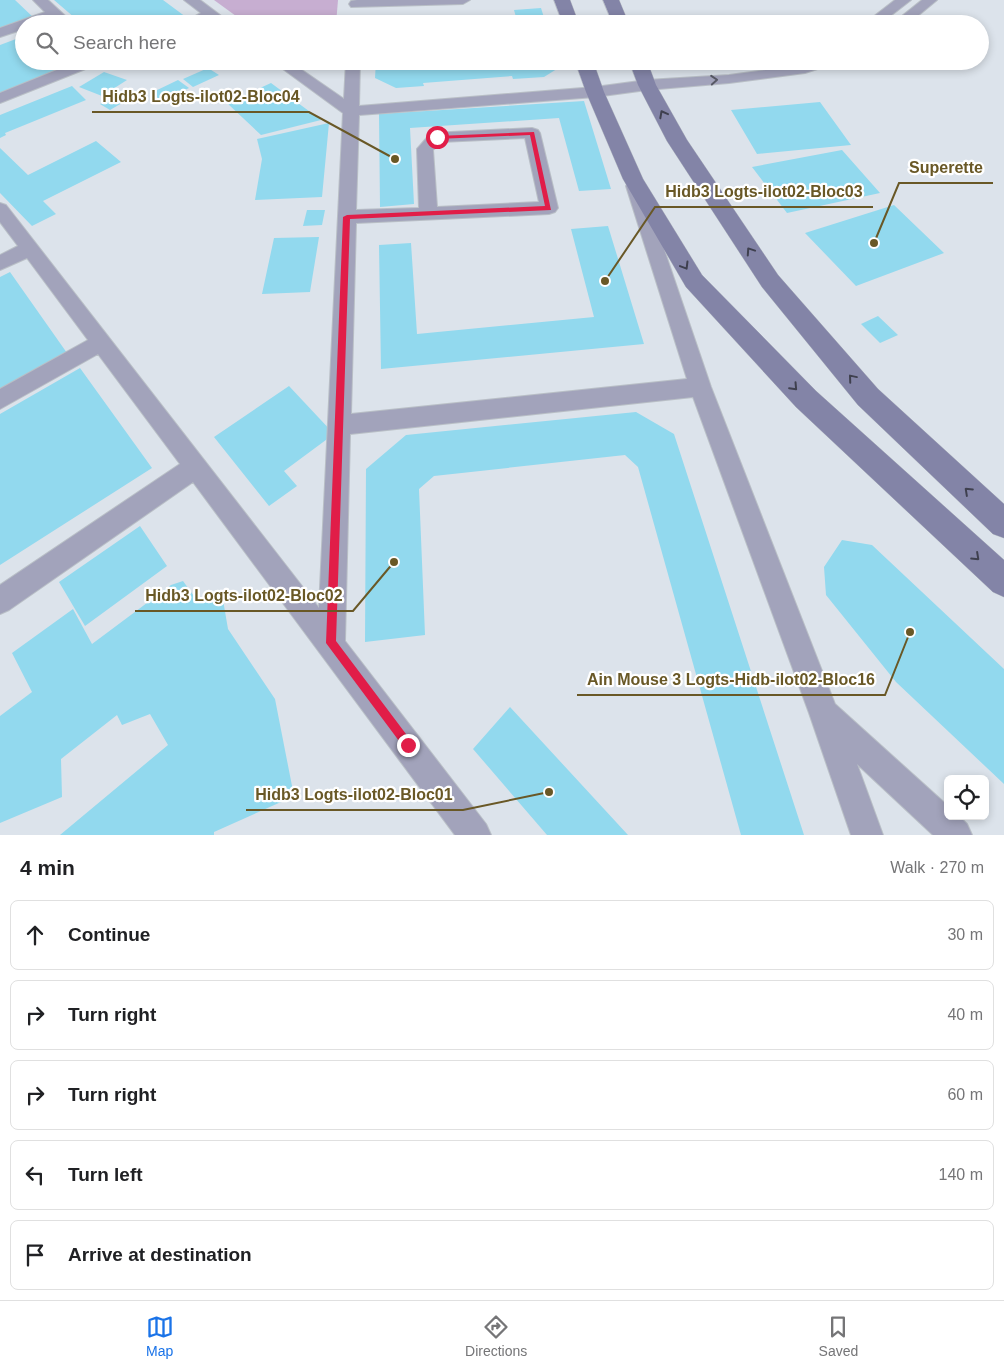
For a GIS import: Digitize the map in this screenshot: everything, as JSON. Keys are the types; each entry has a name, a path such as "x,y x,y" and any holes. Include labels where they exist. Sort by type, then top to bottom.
{"street":[{"path":"40,0 55,13 49,15"},
{"path":"191,0 211,14"},
{"path":"356,6 410,1 463,0"},
{"path":"562,0 568,15"},
{"path":"611,0 617,15"},
{"path":"883,15 904,0"},
{"path":"911,15 930,0"},
{"path":"0,33 15,27"},
{"path":"0,98 70,70"},
{"path":"292,70 350,111 595,92 643,73 682,70"},
{"path":"331,643 352,70"},
{"path":"587,70 595,92 625,157 700,387 824,713 867,835"},
{"path":"643,73 729,79 797,70"},
{"path":"643,73 677,141 770,281 868,397 1004,524"},
{"path":"347,217 428,214 548,208 532,133 437,137 425,149 428,214"},
{"path":"633,179 694,281 806,399 1004,581"},
{"path":"0,209 475,835"},
{"path":"0,263 29,249"},
{"path":"0,400 102,342"},
{"path":"339,425 700,387"},
{"path":"0,601 196,467"},
{"path":"824,713 956,835"}],"shaded area":[{"path":"214,0 338,0 337,15 235,15"}],"building":[{"path":"0,0 15,0 31,15 15,15 15,25 0,30"},
{"path":"54,0 163,0 183,15 72,15"},
{"path":"541,8 543,15 515,15 514,10"},
{"path":"15,39 15,70 61,70 0,94 0,45"},
{"path":"203,70 211,70 219,75 193,87 183,79"},
{"path":"375,70 555,70 544,77 513,79 512,76 423,83 424,86 396,88 375,78"},
{"path":"104,72 127,80 102,96 79,87"},
{"path":"178,80 189,88 162,101 151,93"},
{"path":"271,83 321,120 261,135 227,103"},
{"path":"72,86 86,100 5,133 6,135 0,138 0,115"},
{"path":"112,98 122,103 110,110 100,104"},
{"path":"584,101 611,189 579,191 559,118 410,128 414,204 380,207 379,114"},
{"path":"820,102 851,145 757,154 731,110"},
{"path":"329,123 322,197 255,200 262,159 257,139"},
{"path":"96,141 121,162 43,201 56,214 32,226 0,193 0,148 28,175"},
{"path":"842,150 880,193 787,213 752,167"},
{"path":"894,205 944,253 856,286 805,233"},
{"path":"307,210 325,210 322,225 303,226"},
{"path":"608,226 644,344 381,369 379,245 411,243 417,334 594,317 571,229"},
{"path":"319,237 310,292 262,294 274,238"},
{"path":"10,272 67,353 0,389 0,277"},
{"path":"878,316 898,335 880,343 861,324"},
{"path":"80,368 152,468 0,565 0,414"},
{"path":"289,386 334,434 284,471 297,486 269,506 214,437"},
{"path":"636,412 674,434 804,835 741,835 638,467 625,455 434,476 419,489 425,635 365,642 366,469 406,435"},
{"path":"140,526 167,566 85,626 59,582"},
{"path":"842,540 872,545 1004,669 1004,784 896,682 826,595 824,567"},
{"path":"183,581 199,603 222,594 228,629 275,699 293,791 281,802 214,832 214,835 60,835 168,745 150,714 122,725 117,715 61,759 62,797 0,823 0,716 32,692 12,653 73,609 92,644 171,585"},
{"path":"510,707 628,835 547,835 473,749"}],"place":[{"name":"Hidb3 Logts-ilot02-Bloc04","path":"395,159"},
{"name":"Superette","path":"874,243"},
{"name":"Hidb3 Logts-ilot02-Bloc03","path":"605,281"},
{"name":"Hidb3 Logts-ilot02-Bloc02","path":"394,562"},
{"name":"Ain Mouse 3 Logts-Hidb-ilot02-Bloc16","path":"910,632"},
{"name":"Hidb3 Logts-ilot02-Bloc01","path":"549,792"}],"route":[{"path":"408,745 331,643 347,217 548,208 532,133 437,137"}]}
